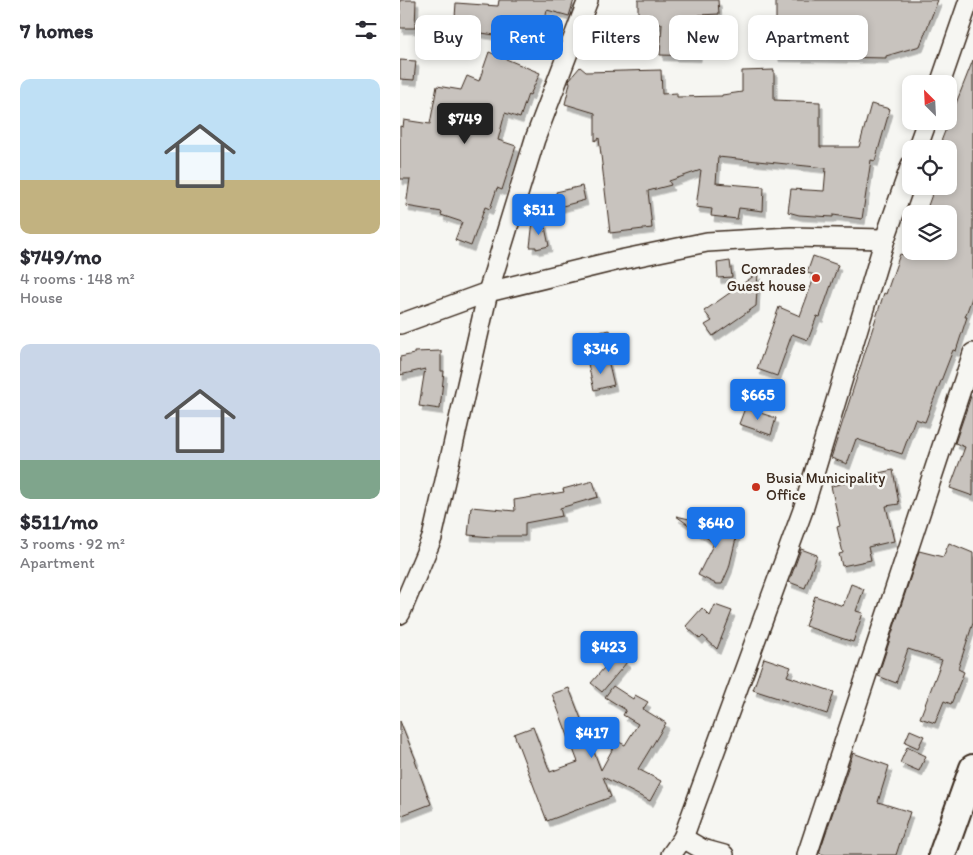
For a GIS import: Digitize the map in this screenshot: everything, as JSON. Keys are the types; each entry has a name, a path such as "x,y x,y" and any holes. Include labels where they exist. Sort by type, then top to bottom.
{"main road":[{"path":"942,855 973,768"}],"street":[{"path":"400,614 432,538 488,292 535,139 588,0"},
{"path":"943,75 969,0"},
{"path":"671,855 683,838 804,510 885,239 902,191"},
{"path":"400,324 488,292 614,261 707,242 791,237 885,239"},
{"path":"807,855 973,353"},
{"path":"683,838 702,849 724,855"}],"building":[{"path":"400,0 416,0 415,28 400,28"},
{"path":"499,0 574,0 569,16 547,10 546,15 491,15 491,34 481,33 481,15 455,15 456,3 498,6"},
{"path":"638,0 718,0 719,14 669,15 669,55 660,55 662,24 659,24 659,15 638,15"},
{"path":"776,0 938,0 920,46 886,56 886,58 868,58 868,15 776,15"},
{"path":"489,52 491,53 491,60 508,60 540,73 530,95 528,94 520,118 505,113 498,140 516,146 502,190 497,188 490,209 485,207 471,246 455,240 462,222 441,215 442,212 406,206 410,179 400,179 400,126 403,127 404,120 430,124 437,86 461,90 467,76 479,81"},
{"path":"400,60 416,61 414,80 400,79"},
{"path":"973,60 973,295 965,317 967,317 956,351 953,350 925,422 915,419 902,454 856,439 847,464 831,458 884,293 886,294 900,254 902,255 902,260 957,260 957,205 928,205 932,195 957,195 957,140 942,140 945,130 958,130 958,98"},
{"path":"580,67 586,72 661,70 662,94 677,93 677,97 722,96 742,92 742,71 774,70 774,100 820,102 820,147 859,147 871,104 890,109 875,161 871,160 862,219 833,215 833,217 799,215 788,212 791,189 824,191 826,168 718,157 716,183 764,187 763,211 739,208 737,219 711,216 712,209 696,207 701,170 669,181 671,185 648,191 652,228 610,233 599,138 595,141 595,113 565,104 569,80"},
{"path":"582,186 585,200 559,207 556,192"},
{"path":"533,221 544,222 549,246 536,249 536,247 530,247"},
{"path":"813,256 838,265 820,317 817,316 808,340 792,334 777,376 757,369 779,307 800,316 815,275 807,273"},
{"path":"730,261 732,277 718,278 717,263"},
{"path":"758,273 756,306 713,336 705,325 712,321 704,311"},
{"path":"610,330 614,350 598,353 594,333"},
{"path":"441,351 441,371 444,371 440,409 419,406 425,369 400,375 400,357 414,354 414,352"},
{"path":"608,360 614,385 594,390 588,364"},
{"path":"971,396 973,397 973,496 950,488 965,447 955,443"},
{"path":"745,408 776,418 771,435 739,424"},
{"path":"893,470 899,504 886,506 894,541 868,547 871,560 842,566 839,554 843,553 837,527 840,526 831,486 845,483 844,480"},
{"path":"593,481 598,497 560,508 562,516 525,523 525,536 492,537 468,535 471,507 515,511 514,500 564,492 563,489"},
{"path":"676,516 738,530 729,568 722,584 716,584 698,575 714,543"},
{"path":"949,543 973,553 973,623 958,669 964,672 951,704 944,701 935,723 920,718 942,660 908,649 896,683 878,676 919,551 943,557"},
{"path":"801,549 817,555 805,588 789,582"},
{"path":"851,584 864,589 856,611 863,613 853,642 805,626 815,596 843,606"},
{"path":"715,605 732,611 717,649 703,636 700,639 686,626 702,608 710,616"},
{"path":"616,654 627,662 602,692 591,683"},
{"path":"764,658 791,667 787,676 834,692 827,714 753,690"},
{"path":"613,686 633,699 635,695 648,702 643,709 666,723 638,769 661,781 650,801 603,777 611,797 547,821 514,734 533,727 550,772 578,762 552,694 569,688 601,770 617,741 625,745 638,724 623,715 626,710 605,697"},
{"path":"400,721 431,804 400,816"},
{"path":"910,730 924,736 918,748 905,742"},
{"path":"907,747 926,756 919,771 900,763"},
{"path":"853,753 889,766 878,802 910,812 896,855 825,855 819,853"}],"place":[{"name":"Comrades Guest house","path":"816,278"},
{"name":"Busia Municipality Office","path":"756,487"}]}
